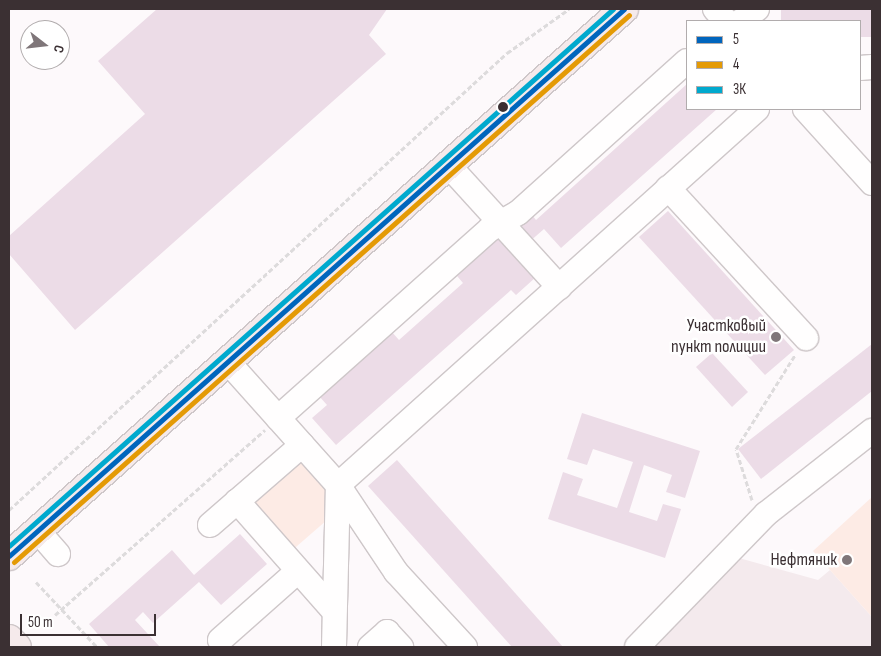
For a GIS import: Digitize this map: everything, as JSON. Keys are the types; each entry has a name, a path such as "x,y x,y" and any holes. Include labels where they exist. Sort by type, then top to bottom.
{"main road":[{"path":"9,556 624,9"},
{"path":"9,639 17,647"}],"lane":[{"path":"715,9 725,20"},
{"path":"742,20 757,9"},
{"path":"278,418 500,222 518,213 686,62"},
{"path":"334,647 338,485 756,110"},
{"path":"806,110 872,183"},
{"path":"449,166 559,287"},
{"path":"668,188 806,338"},
{"path":"228,362 338,485 396,572 465,647"},
{"path":"638,647 758,522 872,431"},
{"path":"210,525 302,444"},
{"path":"237,502 334,611"},
{"path":"37,530 58,554"},
{"path":"220,640 298,570"},
{"path":"370,647 387,632 401,647"}],"path":[{"path":"9,510 506,53 569,9"},
{"path":"758,522 736,449 806,338"},
{"path":"55,616 278,418"},
{"path":"36,582 97,647"}],"shaded area":[{"path":"300,461 327,491 327,520 289,553 248,507"},
{"name":"Нефтяник","path":"872,497 872,617 813,551"},
{"path":"739,558 818,580 830,570 872,617 872,647 652,647"}],"building":[{"path":"157,9 387,9 369,35 386,54 75,330 9,254 9,236 145,114 98,61"},
{"path":"781,9 872,9 872,37 861,37 861,20 781,20"},
{"path":"686,85 686,110 716,110 561,248 544,229 528,243 516,229 532,215 536,220"},
{"path":"668,211 794,350 765,375 639,237"},
{"path":"495,232 536,277 516,295 511,290 336,445 312,418 327,405 319,396 391,331 399,340 463,283 452,270"},
{"path":"872,344 872,391 761,479 738,449"},
{"path":"712,353 748,392 732,407 696,367"},
{"path":"582,413 700,451 685,498 666,492 672,475 644,465 629,512 657,521 663,504 681,509 665,558 548,519 563,472 583,479 577,495 617,508 633,462 593,449 587,465 567,459"},
{"path":"397,460 563,647 512,647 368,486"},
{"path":"240,534 267,564 221,605 199,582 153,623 143,612 135,620 160,647 109,647 89,624 172,550 194,575"}],"transit line":[{"name":"3К","path":"9,546 613,9"},
{"name":"5","path":"9,556 624,9"},
{"name":"4","path":"14,562 629,15"}],"place":[{"name":"Участковый пункт полиции","path":"776,337"},
{"name":"Нефтяник","path":"847,560"}]}
